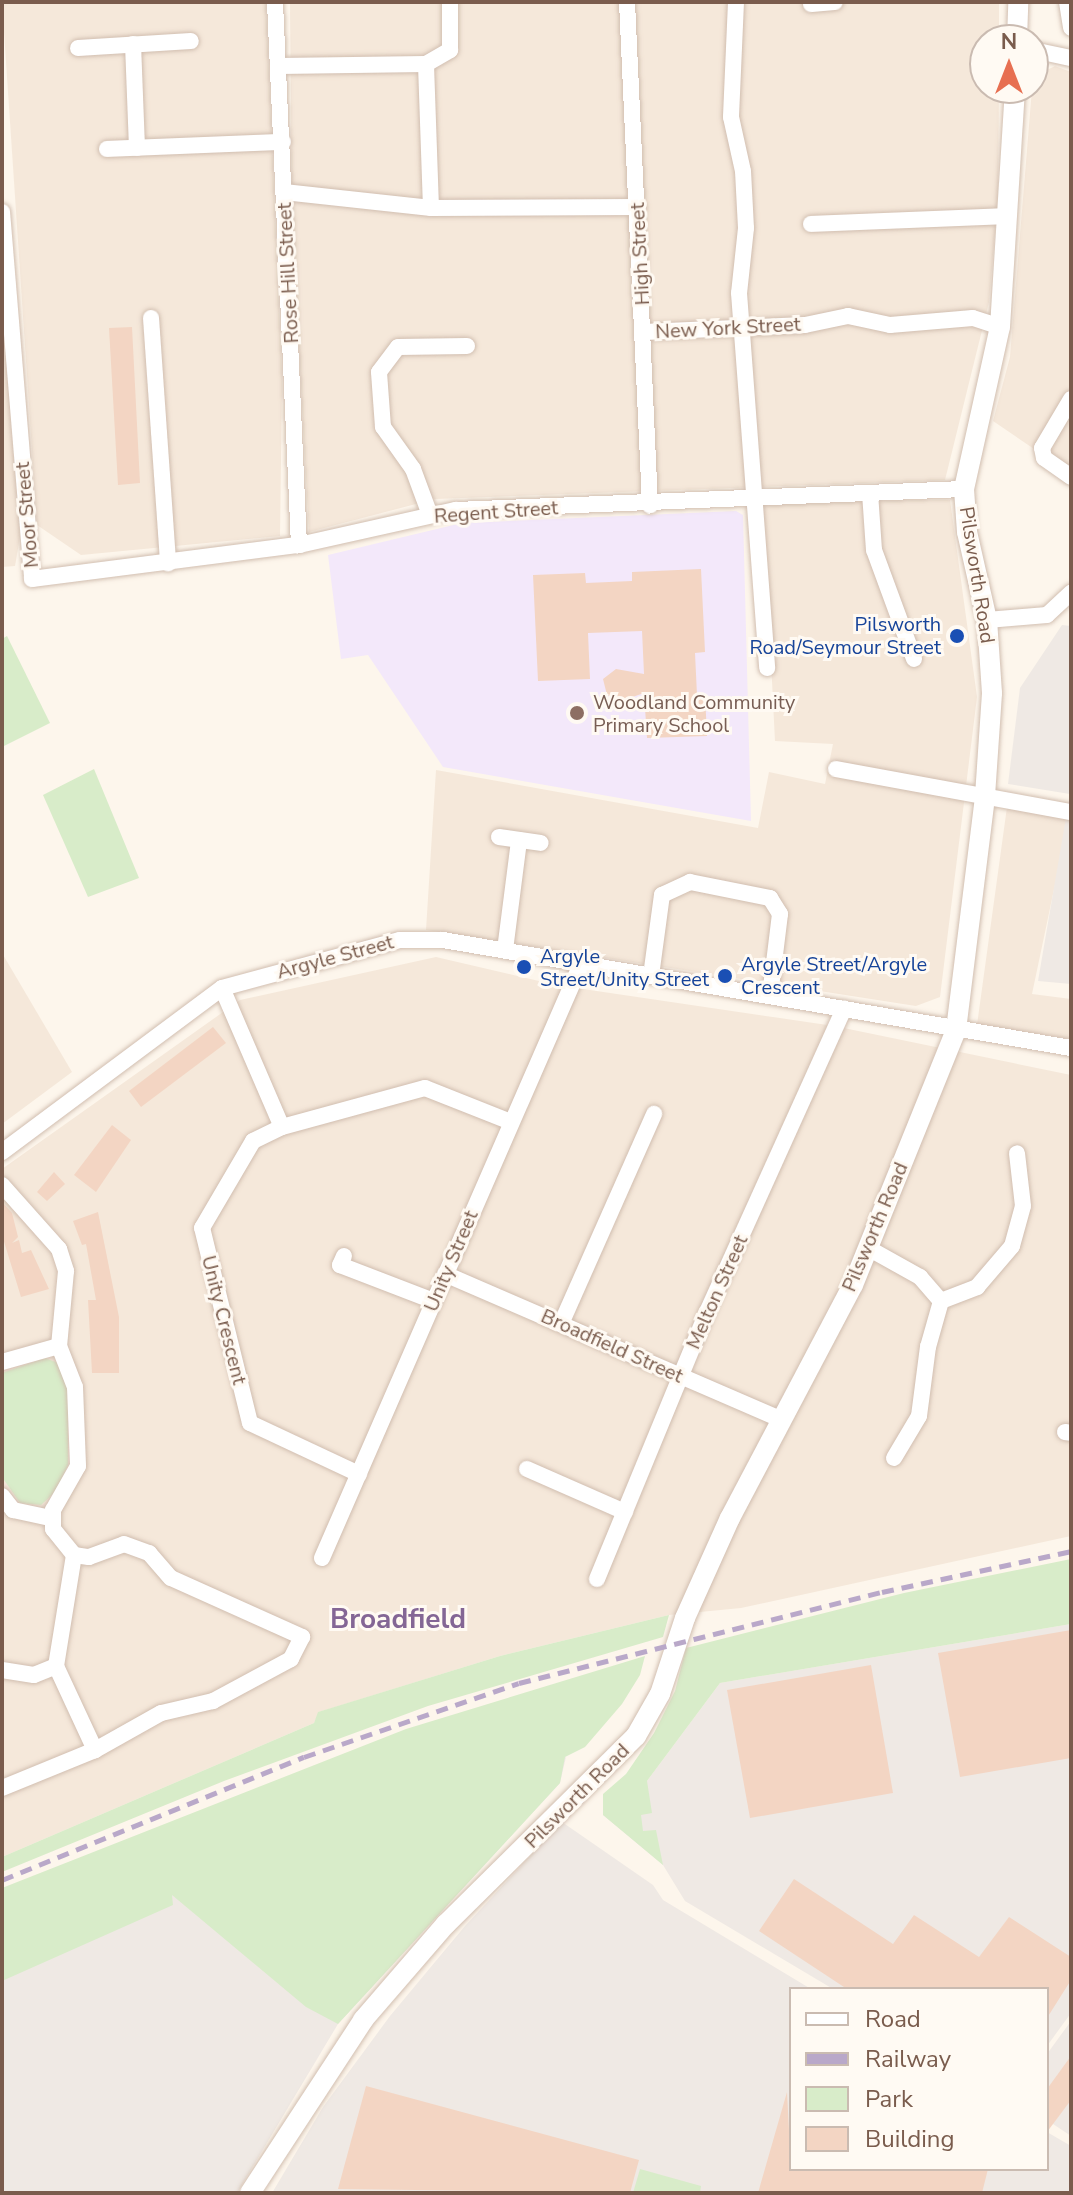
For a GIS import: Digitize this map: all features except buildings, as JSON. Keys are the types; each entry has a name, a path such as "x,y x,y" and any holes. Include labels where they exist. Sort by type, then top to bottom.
{"street":[{"name":"Rose Hill Street","path":"275,2 299,545"},
{"path":"279,66 426,64 450,50 450,2"},
{"name":"High Street","path":"627,2 650,505"},
{"path":"736,2 738,35 730,74 733,137 745,194 739,293 743,306 753,498 767,668"},
{"path":"811,4 835,2"},
{"path":"1017,24 1018,2"},
{"path":"1067,2 1071,28"},
{"path":"78,48 191,41"},
{"path":"133,44 137,148"},
{"path":"1049,53 1071,58"},
{"path":"426,64 431,208"},
{"name":"Pilsworth Road","path":"250,2193 363,2020 446,1924 636,1736 660,1694 685,1618 778,1418 853,1285 956,1030 985,796 992,693 987,620 967,532 964,489 1000,327 1014,104"},
{"path":"107,149 283,142"},
{"path":"284,192 431,208 638,207"},
{"name":"Moor Street","path":"2,212 32,579"},
{"path":"811,224 1007,216"},
{"name":"New York Street","path":"644,332 805,325 848,316 890,325 973,318 1000,327"},
{"path":"151,318 168,563"},
{"path":"430,515 413,469 383,427 379,372 398,347 467,346"},
{"path":"1071,399 1042,448 1044,458 1071,477"},
{"name":"Regent Street","path":"32,579 299,545 430,515 964,489"},
{"path":"870,493 874,550 914,659"},
{"path":"987,620 1047,615 1071,593"},
{"path":"836,769 1071,812"},
{"path":"499,837 541,843"},
{"path":"505,950 519,840"},
{"path":"651,976 662,895 690,882 770,898 780,914 770,995"},
{"name":"Argyle Street","path":"2,1152 222,988 400,940 443,940 1071,1048"},
{"name":"Unity Street","path":"322,1558 581,964"},
{"path":"222,988 282,1127"},
{"name":"Melton Street","path":"597,1579 681,1376 844,1009"},
{"name":"Unity Crescent","path":"359,1474 250,1423 202,1228 253,1141 282,1127 425,1088 511,1122"},
{"path":"561,1324 654,1114"},
{"path":"941,1301 977,1287 1012,1246 1023,1206 1017,1153"},
{"path":"2,1185 59,1249 67,1295 59,1346 75,1387 78,1466 52,1518 53,1529 74,1555 89,1557 124,1544 149,1553 171,1578 302,1637 291,1659 213,1701 161,1713 95,1750 2,1788"},
{"path":"868,1248 920,1277 941,1301"},
{"path":"344,1256 340,1265 434,1301"},
{"name":"Broadfield Street","path":"445,1274 778,1418"},
{"path":"894,1458 919,1416 928,1347 941,1301"},
{"path":"2,1362 59,1346"},
{"path":"527,1469 625,1512"},
{"path":"2,1496 13,1510 52,1518"},
{"path":"74,1555 56,1666 95,1750"},
{"path":"2,1670 34,1675 56,1666"}],"shaded area":[{"path":"2,2 266,2 282,380 280,536 81,555 37,525"},
{"path":"290,2 999,2 999,24 969,24 969,104 999,104 998,196 989,302 945,480 435,499 309,532 292,219"},
{"path":"1055,66 1071,72 1071,474 993,421 1010,357 1031,104 1049,104 1049,69"},
{"path":"2,302 20,537 15,566 2,567"},
{"path":"950,500 977,697 940,997 916,1006 426,930 436,770 758,828 769,772 825,784 833,744 775,741 763,501"},
{"name":"Woodland Community Primary School","path":"736,511 743,515 751,821 443,767 368,655 341,659 328,555 462,523"},
{"path":"1062,625 1071,626 1071,984 1038,981 1070,794 1008,784 1020,688"},
{"path":"1007,807 1069,818 1032,994 1071,999 1071,1039 977,1025"},
{"path":"2,953 72,1072 2,1124"},
{"path":"436,957 556,985 834,1026 1071,1075 1071,1536 741,1608 669,1615 500,1656 319,1712 314,1723 2,1857 2,1169 240,1000"},
{"path":"1071,1624 1071,2013 1049,2043 1049,1987 830,1987 685,1901 663,1865 603,1815 647,1781 720,1683"},
{"path":"566,1757 560,1783 338,2024 237,2193 2,2193 2,1949 479,1782"},
{"path":"562,1822 653,1885 663,1900 808,1987 789,1987 789,2171 1049,2171 1049,2133 1071,2146 1071,2193 272,2193 323,2107 390,2016 465,1926"},
{"path":"1071,2021 1071,2136 1049,2121 1049,2051"}],"green space":[{"path":"7,636 50,723 2,747 2,639"},
{"path":"94,769 139,878 88,897 43,795"},
{"path":"45,1358 58,1363 68,1386 68,1465 56,1491 41,1505 20,1503 2,1477 2,1373"},
{"path":"1071,1559 1071,1624 720,1683 647,1781 652,1813 641,1815 643,1831 656,1830 663,1865 603,1815 603,1794 626,1774 654,1733 675,1691 686,1648 904,1593"},
{"path":"669,1615 663,1637 428,1706 224,1781 2,1872 2,1857 314,1723 318,1712 500,1656"},
{"path":"645,1656 640,1675 622,1704 585,1747 565,1757 560,1783 338,2024 306,2007 172,1895 173,1905 2,1981 2,1888 406,1729"},
{"path":"640,2169 701,2186 700,2193 633,2193"}],"railway":[{"path":"2,1880 304,1757 519,1683 882,1592 1071,1551"}],"place":[{"name":"Pilsworth Road/Seymour Street","path":"957,636"},
{"name":"Woodland Community Primary School","path":"577,713"},
{"name":"Argyle Street/Unity Street","path":"524,967"},
{"name":"Argyle Street/Argyle Crescent","path":"725,976"}],"district":[{"name":"Broadfield","path":"398,1619"}]}
